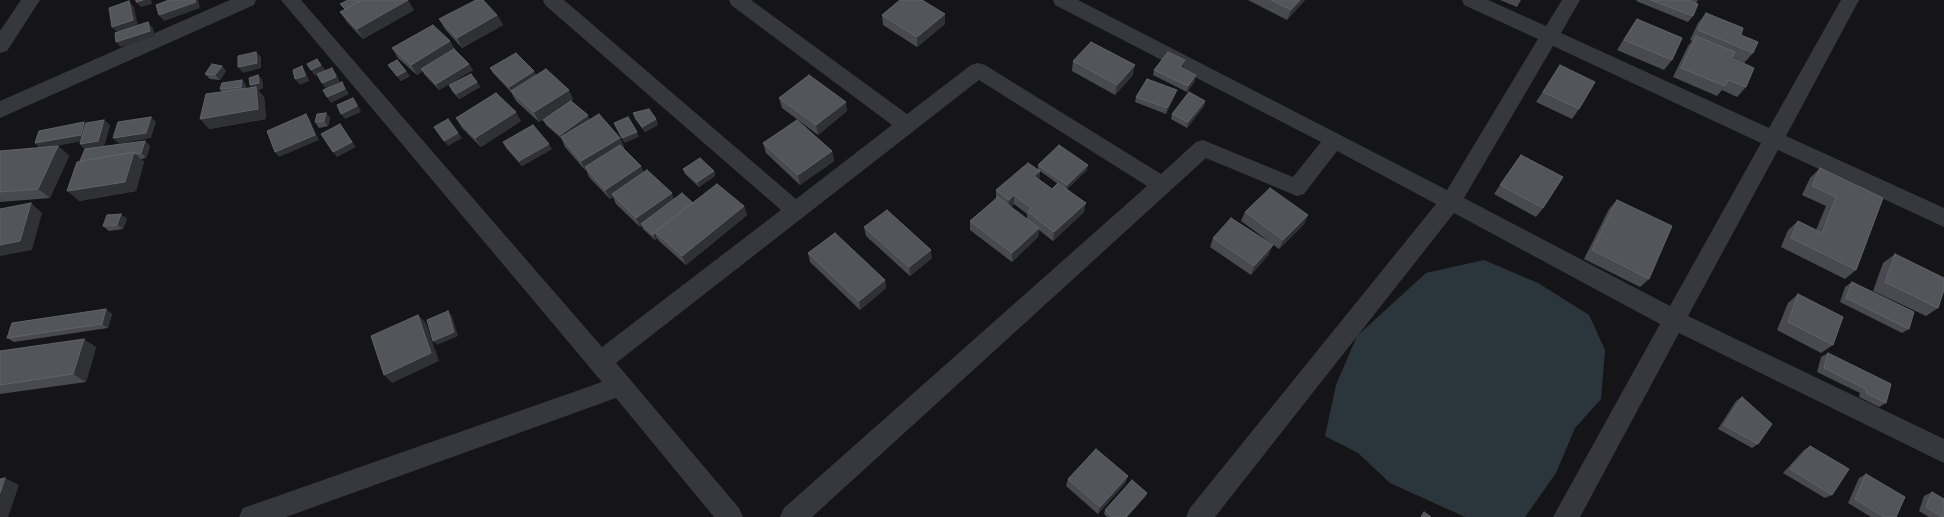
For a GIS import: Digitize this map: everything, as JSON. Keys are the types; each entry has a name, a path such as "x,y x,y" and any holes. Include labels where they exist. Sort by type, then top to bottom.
{"street":[{"path":"0,46 31,0"},
{"path":"0,110 247,0"},
{"path":"290,0 600,362 730,517"},
{"path":"552,0 796,211"},
{"path":"738,0 907,126"},
{"path":"1062,0 1334,140 1674,320 1944,451"},
{"path":"1471,0 1944,218"},
{"path":"1199,517 1450,201 1571,0"},
{"path":"1566,517 1850,0"},
{"path":"600,362 978,70 1162,185"},
{"path":"793,517 1203,148 1297,188 1334,140"},
{"path":"252,517 620,386"}],"shaded area":[{"path":"1484,260 1538,283 1589,315 1605,350 1601,399 1575,428 1556,473 1525,517 1465,517 1390,483 1358,453 1325,436 1336,385 1357,336 1426,273"}],"building":[{"path":"169,0 195,0 196,2 159,15 156,5"},
{"path":"348,0 362,0 345,9 340,4"},
{"path":"362,0 408,0 357,29 340,12"},
{"path":"476,0 483,0 497,15 457,38 439,19"},
{"path":"900,0 922,0 945,14 917,37 882,15"},
{"path":"1271,0 1300,0 1291,10"},
{"path":"1651,0 1687,0 1698,4 1693,16"},
{"path":"129,1 133,20 112,27 109,8"},
{"path":"1706,13 1743,28 1741,35 1758,42 1753,53 1698,30"},
{"path":"1637,19 1682,38 1672,60 1624,40"},
{"path":"148,22 150,31 116,42 115,33"},
{"path":"433,25 450,41 411,65 392,48"},
{"path":"1696,36 1735,52 1732,58 1754,68 1746,87 1728,80 1725,86 1681,68"},
{"path":"1091,42 1135,65 1117,85 1073,61"},
{"path":"454,49 469,64 436,84 421,69"},
{"path":"256,52 257,63 238,67 238,56"},
{"path":"1168,52 1185,60 1180,67 1196,75 1188,86 1154,70"},
{"path":"516,53 534,71 509,87 490,68"},
{"path":"317,59 321,65 311,70 307,64"},
{"path":"397,60 406,71 397,76 388,65"},
{"path":"212,64 222,66 215,75 205,74"},
{"path":"1560,65 1595,82 1579,109 1543,92"},
{"path":"302,66 305,76 295,79 293,70"},
{"path":"332,68 336,77 322,83 317,74"},
{"path":"546,69 569,90 534,112 511,91"},
{"path":"471,74 477,82 456,94 449,85"},
{"path":"258,75 259,83 250,85 249,78"},
{"path":"809,75 846,102 816,125 779,98"},
{"path":"1147,79 1177,90 1167,108 1136,97"},
{"path":"242,80 241,87 220,89 222,83"},
{"path":"342,82 345,89 327,97 323,90"},
{"path":"256,87 258,109 200,119 206,94"},
{"path":"1189,92 1205,101 1188,122 1172,114"},
{"path":"496,93 516,112 475,138 456,118"},
{"path":"353,98 357,106 341,114 337,105"},
{"path":"571,101 588,115 560,135 543,120"},
{"path":"649,109 656,119 642,127 633,113"},
{"path":"326,113 324,121 315,122 317,114"},
{"path":"306,114 315,135 275,152 267,131"},
{"path":"599,114 620,138 581,161 561,137"},
{"path":"151,117 146,133 113,138 118,122"},
{"path":"628,117 637,132 622,138 614,123"},
{"path":"448,119 458,133 444,141 434,127"},
{"path":"104,120 98,141 80,144 86,123"},
{"path":"797,120 832,151 798,175 763,143"},
{"path":"84,122 81,135 35,143 39,131"},
{"path":"340,124 352,142 333,152 321,134"},
{"path":"533,125 549,144 519,161 503,142"},
{"path":"145,141 141,153 135,154 134,152 80,161 85,149"},
{"path":"620,145 641,166 605,190 585,167"},
{"path":"1059,145 1088,165 1067,185 1038,165"},
{"path":"58,146 38,189 0,192 0,151"},
{"path":"134,152 125,182 67,191 77,162"},
{"path":"1521,155 1563,177 1543,208 1500,185"},
{"path":"700,158 714,171 697,182 683,169"},
{"path":"1028,163 1040,171 1034,176 1052,189 1058,183 1086,203 1054,232 1028,212 1031,208 1014,195 1009,200 996,190"},
{"path":"1820,168 1883,198 1856,270 1791,238 1798,221 1822,233 1836,197 1812,186"},
{"path":"647,170 672,193 636,218 612,194"},
{"path":"717,184 744,206 682,256 655,232"},
{"path":"1270,188 1308,215 1283,240 1245,212"},
{"path":"682,193 693,203 653,235 641,224"},
{"path":"998,197 1039,228 1012,253 970,221"},
{"path":"1617,200 1672,226 1649,279 1592,250"},
{"path":"31,203 20,241 0,245 0,209"},
{"path":"887,210 931,250 909,267 864,227"},
{"path":"121,214 117,225 103,226 107,215"},
{"path":"1231,218 1273,245 1254,266 1213,238"},
{"path":"835,233 885,280 859,301 808,253"},
{"path":"1895,254 1944,278 1944,290 1938,308 1885,282"},
{"path":"1852,282 1914,312 1909,329 1846,298"},
{"path":"1798,294 1843,317 1833,345 1788,322"},
{"path":"106,309 102,324 7,338 12,323"},
{"path":"448,311 454,332 433,341 427,320"},
{"path":"418,315 431,353 384,375 371,336"},
{"path":"84,339 73,374 0,385 0,351"},
{"path":"1828,353 1891,384 1886,403 1866,393 1866,389 1824,368"},
{"path":"1742,397 1772,424 1758,444 1724,425"},
{"path":"1810,446 1849,469 1832,495 1790,469"},
{"path":"1096,449 1128,476 1100,507 1068,479"},
{"path":"1866,474 1905,497 1896,517 1884,517 1855,499"},
{"path":"5,478 0,493 0,479"},
{"path":"1132,480 1147,493 1126,517 1112,517 1105,510"},
{"path":"1932,492 1944,499 1944,517 1926,507"},
{"path":"1424,512 1431,517 1421,517"}]}
